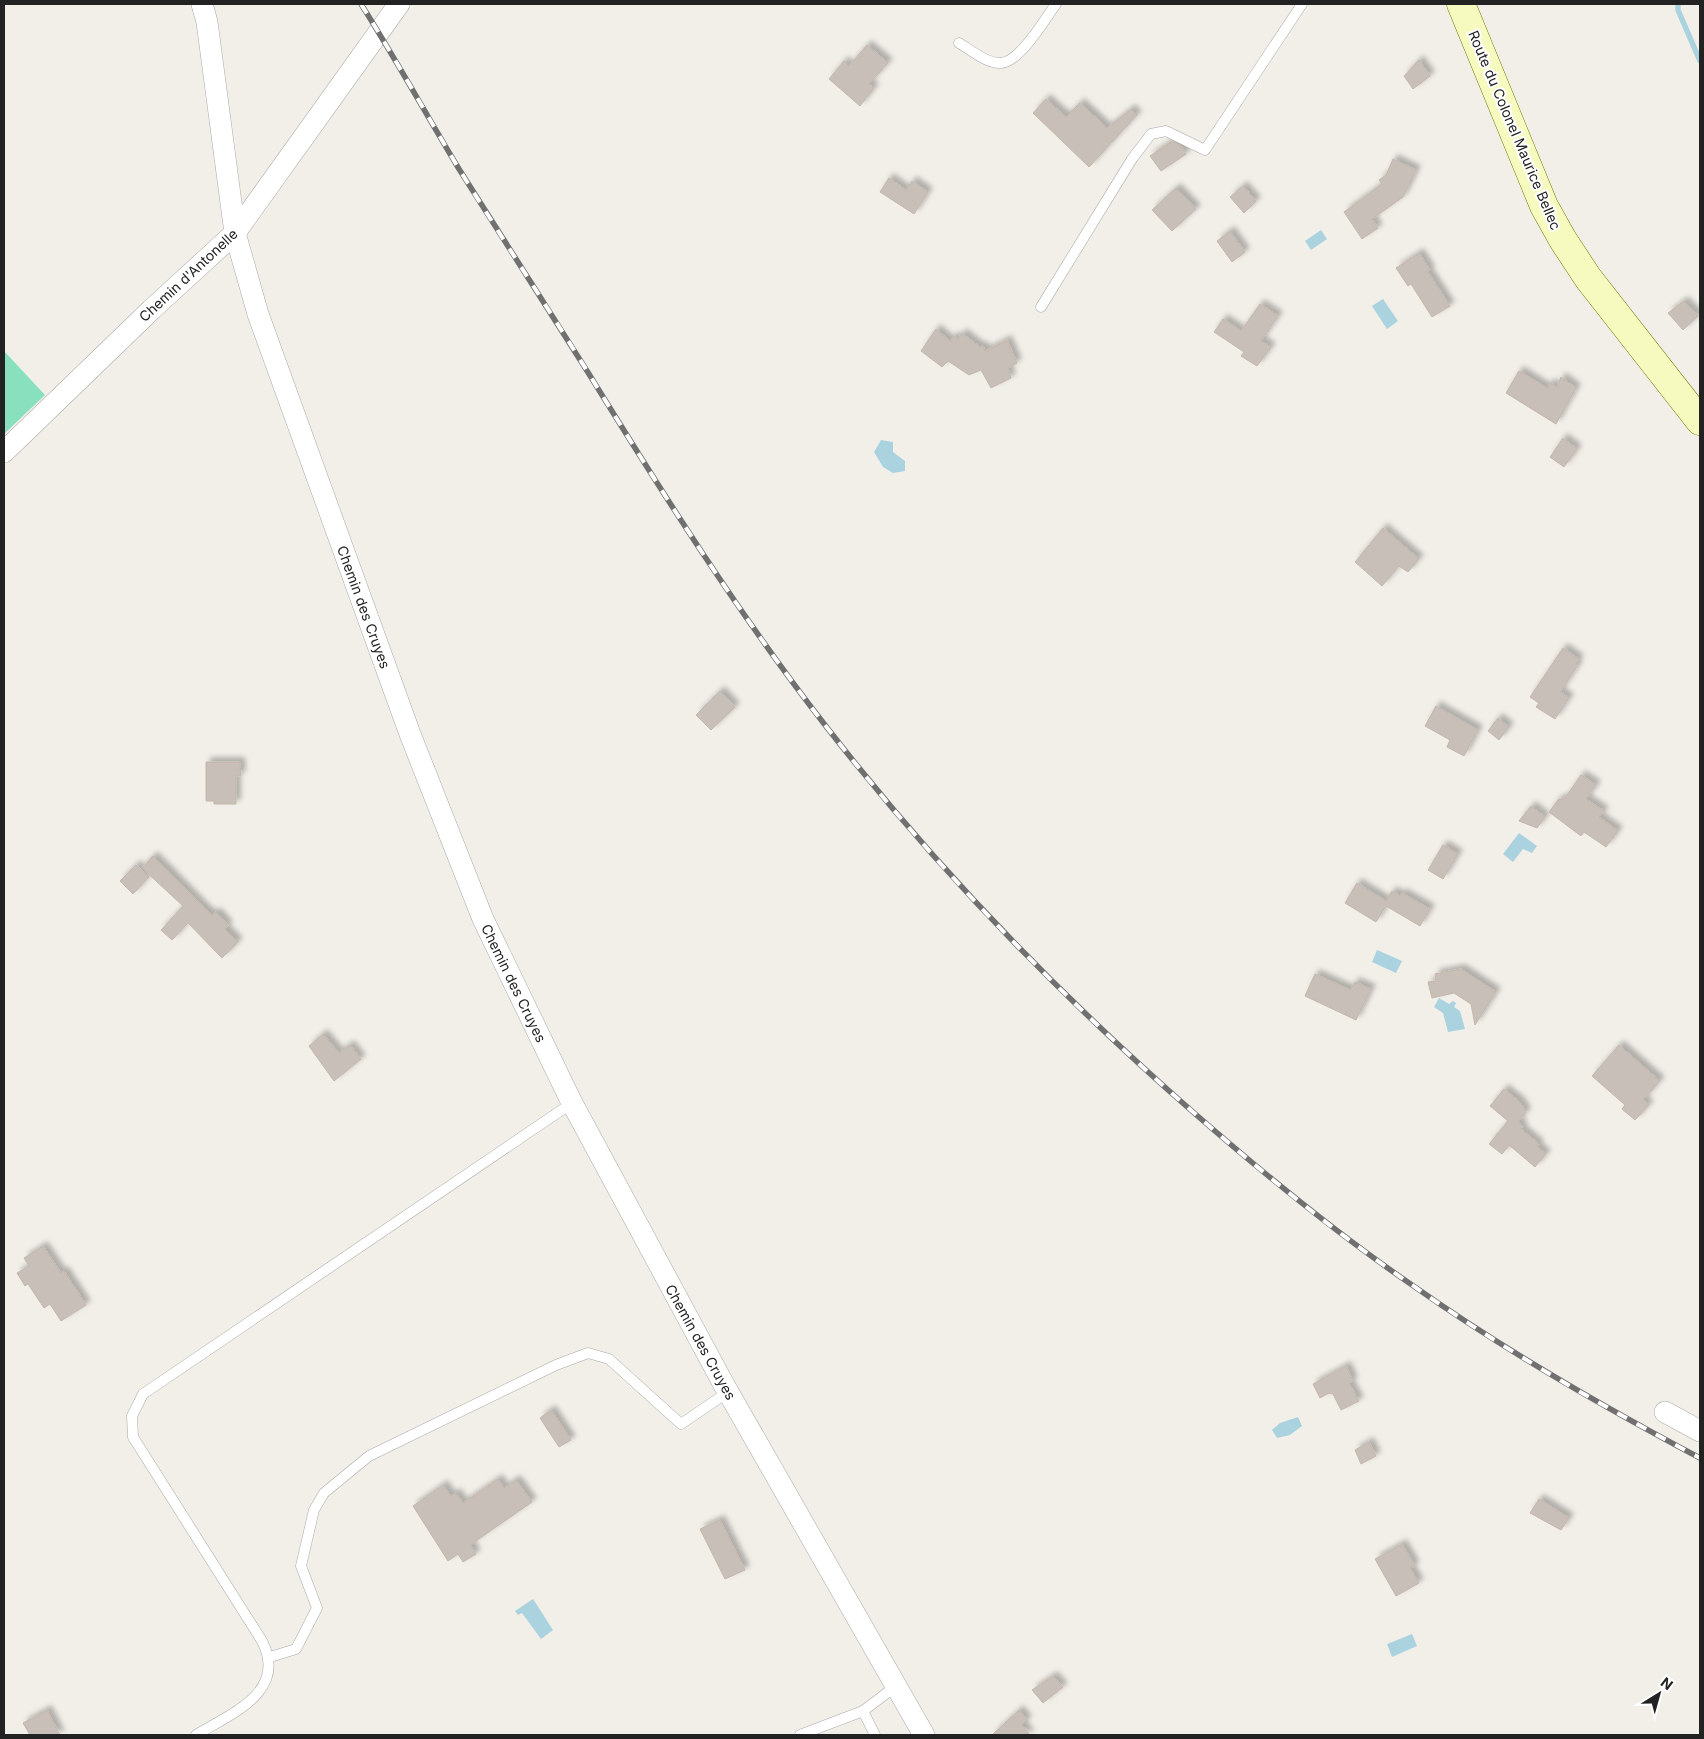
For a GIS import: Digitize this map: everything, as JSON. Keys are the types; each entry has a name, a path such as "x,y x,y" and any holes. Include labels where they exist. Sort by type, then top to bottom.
{"main road":[{"name":"Route du Colonel Maurice Bellec","path":"1461,4 1544,206 1563,240 1588,278 1700,422"}],"street":[{"name":"Chemin des Cruyes","path":"202,4 207,22 235,233 258,314 410,734 483,919 572,1102 728,1392 924,1735"},
{"name":"Chemin d'Antonelle","path":"4,452 144,317 235,233 399,4"},
{"path":"1665,1412 1700,1431"}],"lane":[{"path":"959,43 989,60 1002,63 1015,56 1031,40 1056,4"},
{"path":"1041,307 1132,159 1151,134 1166,131 1204,150 1302,4"},
{"path":"196,1735 256,1697 267,1678 270,1657 262,1641 133,1437 132,1416 143,1394 572,1102"},
{"path":"270,1657 296,1649 317,1608 301,1566 314,1510 324,1493 369,1456 538,1373 588,1353 610,1359 681,1424 728,1392"},
{"path":"800,1735 863,1711 896,1686"},
{"path":"863,1711 875,1735"}],"green space":[{"path":"4,351 45,395 4,434"}],"water":[{"path":"1321,230 1327,239 1311,250 1305,241"},
{"path":"1383,299 1398,321 1387,329 1372,306"},
{"path":"881,440 893,442 893,452 905,461 905,471 893,473 883,467 874,452"},
{"path":"1519,833 1537,846 1532,853 1523,849 1513,862 1503,854"},
{"path":"1377,950 1402,961 1396,973 1372,962"},
{"path":"1439,998 1449,1004 1453,1001 1456,1003 1454,1007 1460,1011 1465,1029 1448,1032 1443,1013 1434,1007"},
{"path":"1298,1417 1302,1426 1290,1435 1277,1438 1272,1430 1280,1423"},
{"path":"533,1599 553,1630 541,1639 522,1613 518,1615 515,1611"},
{"path":"1412,1634 1417,1646 1392,1657 1387,1644"}],"building":[{"path":"867,45 888,63 869,84 874,88 860,106 829,79 844,61 849,66"},
{"path":"1419,60 1430,76 1413,89 1404,76"},
{"path":"1046,99 1066,117 1080,103 1107,128 1131,109 1137,115 1089,167 1033,113"},
{"path":"1172,141 1181,146 1186,154 1161,171 1150,156"},
{"path":"1393,159 1416,170 1403,197 1372,219 1378,228 1362,239 1344,212 1382,184 1379,180 1386,175"},
{"path":"889,178 906,190 912,181 928,192 914,214 880,192"},
{"path":"1243,186 1256,201 1244,213 1230,197"},
{"path":"1176,188 1196,209 1172,231 1152,210"},
{"path":"1230,231 1245,252 1232,262 1217,241"},
{"path":"1419,253 1430,270 1428,272 1450,306 1432,317 1411,284 1408,286 1396,268"},
{"path":"1684,301 1698,316 1683,330 1668,313"},
{"path":"1260,304 1278,316 1261,341 1271,347 1257,366 1241,356 1244,352 1214,332 1223,319 1241,331"},
{"path":"936,329 950,341 954,336 958,339 962,333 980,347 983,346 985,351 1007,340 1017,363 1008,368 1011,378 991,388 981,370 969,375 948,361 942,367 921,351"},
{"path":"1519,371 1547,388 1550,383 1557,387 1561,377 1576,388 1556,424 1506,393"},
{"path":"1563,438 1577,449 1564,467 1550,457"},
{"path":"1383,528 1419,559 1408,572 1399,566 1382,586 1355,562"},
{"path":"1563,648 1579,659 1576,663 1578,665 1560,692 1569,698 1555,719 1536,707 1539,703 1530,697"},
{"path":"720,691 735,707 711,730 696,715"},
{"path":"1436,706 1478,730 1464,756 1447,747 1450,740 1425,726"},
{"path":"1498,718 1509,727 1499,740 1488,731"},
{"path":"206,762 240,762 241,776 236,776 236,804 214,804 214,801 206,801"},
{"path":"1581,775 1596,785 1586,799 1604,811 1599,817 1618,831 1606,847 1584,832 1581,836 1549,812 1558,800 1565,798"},
{"path":"1531,806 1545,817 1537,828 1519,821"},
{"path":"1443,845 1458,854 1443,879 1428,870"},
{"path":"153,856 206,910 212,915 216,912 228,925 225,929 238,942 222,958 188,923 172,940 161,930 183,906 142,868"},
{"path":"136,865 149,877 133,894 120,881"},
{"path":"1357,883 1386,901 1392,891 1400,896 1402,893 1430,909 1420,926 1386,906 1376,922 1345,903"},
{"path":"1461,969 1496,992 1475,1025 1471,1004 1454,993 1432,998 1428,982 1436,981 1435,974"},
{"path":"1315,974 1350,990 1355,982 1371,989 1356,1020 1305,996"},
{"path":"323,1034 339,1053 350,1045 361,1059 334,1081 309,1046"},
{"path":"1619,1045 1660,1081 1643,1100 1649,1105 1635,1120 1622,1109 1625,1105 1592,1076"},
{"path":"1504,1089 1520,1102 1526,1112 1518,1122 1523,1126 1521,1129 1539,1144 1537,1147 1546,1154 1535,1167 1509,1145 1502,1154 1489,1144 1508,1121 1490,1106"},
{"path":"43,1246 61,1273 64,1271 86,1305 61,1321 50,1304 44,1308 28,1284 25,1286 17,1273 29,1266 24,1258"},
{"path":"1346,1366 1353,1381 1349,1383 1359,1401 1341,1410 1333,1394 1329,1393 1320,1398 1313,1384"},
{"path":"551,1410 571,1440 559,1447 540,1418"},
{"path":"1369,1442 1376,1456 1361,1464 1355,1450"},
{"path":"498,1479 504,1488 516,1480 532,1502 470,1545 476,1554 463,1562 458,1554 448,1561 413,1506 443,1485 451,1496 456,1493 463,1503"},
{"path":"1539,1499 1569,1518 1561,1530 1530,1513"},
{"path":"720,1520 745,1570 725,1579 700,1529"},
{"path":"1402,1544 1415,1566 1410,1568 1419,1583 1396,1596 1375,1559"},
{"path":"1053,1676 1063,1687 1043,1703 1032,1690"},
{"path":"47,1710 60,1735 30,1735 23,1723"},
{"path":"1019,1710 1027,1720 1022,1725 1030,1735 992,1735"}],"waterway":[{"path":"1678,4 1678,10 1700,61"}],"railway":[{"path":"361,4 459,169 673,508 732,596 825,725 867,778 954,879 1094,1022 1193,1112 1329,1225 1449,1311 1519,1356 1700,1458"}]}
